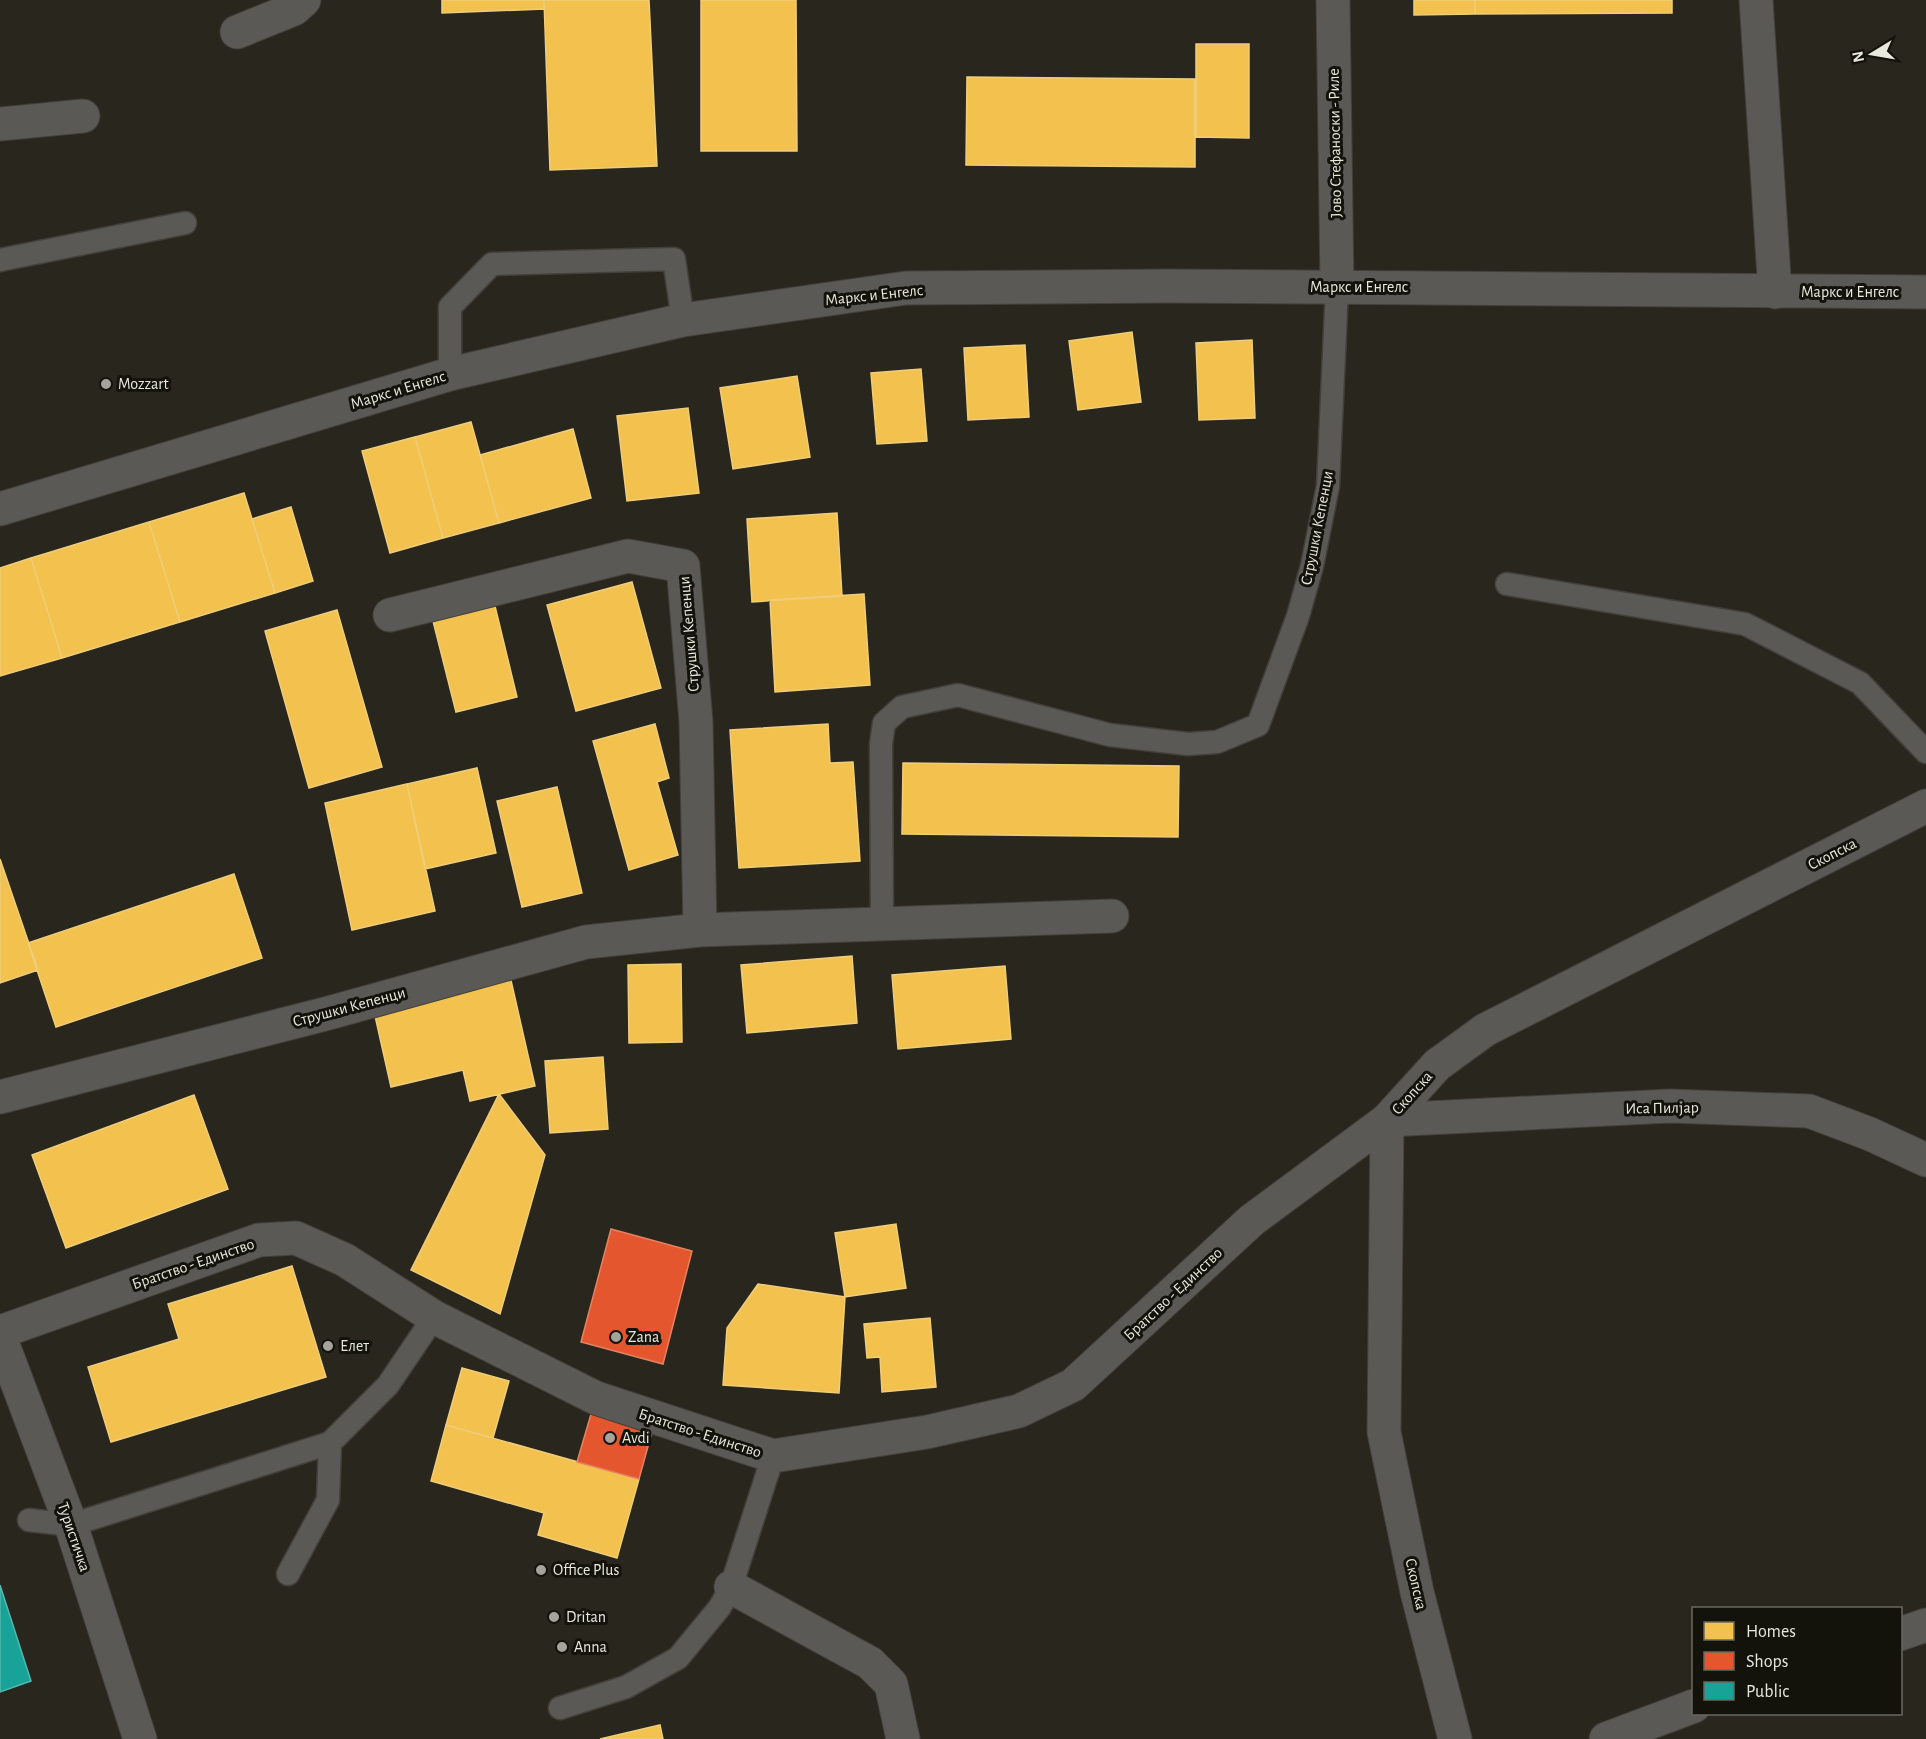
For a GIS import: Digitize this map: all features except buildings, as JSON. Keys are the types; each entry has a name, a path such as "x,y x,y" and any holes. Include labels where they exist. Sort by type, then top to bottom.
{"street":[{"path":"237,32 294,9 304,0"},
{"name":"Јово Стефаноски - Риле","path":"1333,0 1337,287"},
{"path":"1756,0 1774,292"},
{"path":"0,124 83,116"},
{"name":"Маркс и Енгелс","path":"0,509 450,374 683,320 906,288 1337,287 1926,292"},
{"name":"Струшки Кепенци","path":"390,615 628,556 683,566 696,722 700,930"},
{"name":"Скопска","path":"1455,1739 1417,1592 1383,1432 1388,1120 1437,1065 1485,1030 1926,806"},
{"name":"Струшки Кепенци","path":"0,1097 325,1014 586,942 700,930 1112,916"},
{"name":"Иса Пилјар","path":"1388,1120 1670,1106 1809,1111 1870,1134 1926,1160"},
{"name":"Братство - Единство","path":"0,1332 259,1240 296,1238 345,1260 434,1317 596,1398 773,1456 927,1432 1019,1411 1073,1385 1252,1220 1388,1120"},
{"name":"Туристичка","path":"0,1337 71,1525 140,1739"},
{"path":"731,1587 870,1663 891,1684 903,1739"},
{"path":"1902,1633 1926,1625"},
{"path":"1606,1739 1692,1707"}],"lane":[{"path":"0,260 185,223"},
{"path":"450,374 450,307 492,264 674,259 683,320"},
{"name":"Струшки Кепенци","path":"882,924 881,744 884,723 902,707 958,695 1110,735 1188,744 1217,742 1258,725 1301,606 1312,566 1328,486 1337,287"},
{"path":"1507,584 1745,624 1860,683 1926,752"},
{"path":"29,1520 71,1525 330,1443 388,1385 434,1317"},
{"path":"288,1574 328,1500 330,1443"},
{"path":"560,1708 626,1687 678,1658 720,1607 731,1587 773,1456"}],"place":[{"name":"Mozzart","path":"106,384"},
{"name":"Zana","path":"616,1337"},
{"name":"Елет","path":"328,1346"},
{"name":"Avdi","path":"610,1438"},
{"name":"Office Plus","path":"541,1570"},
{"name":"Dritan","path":"554,1617"},
{"name":"Anna","path":"562,1647"}]}
